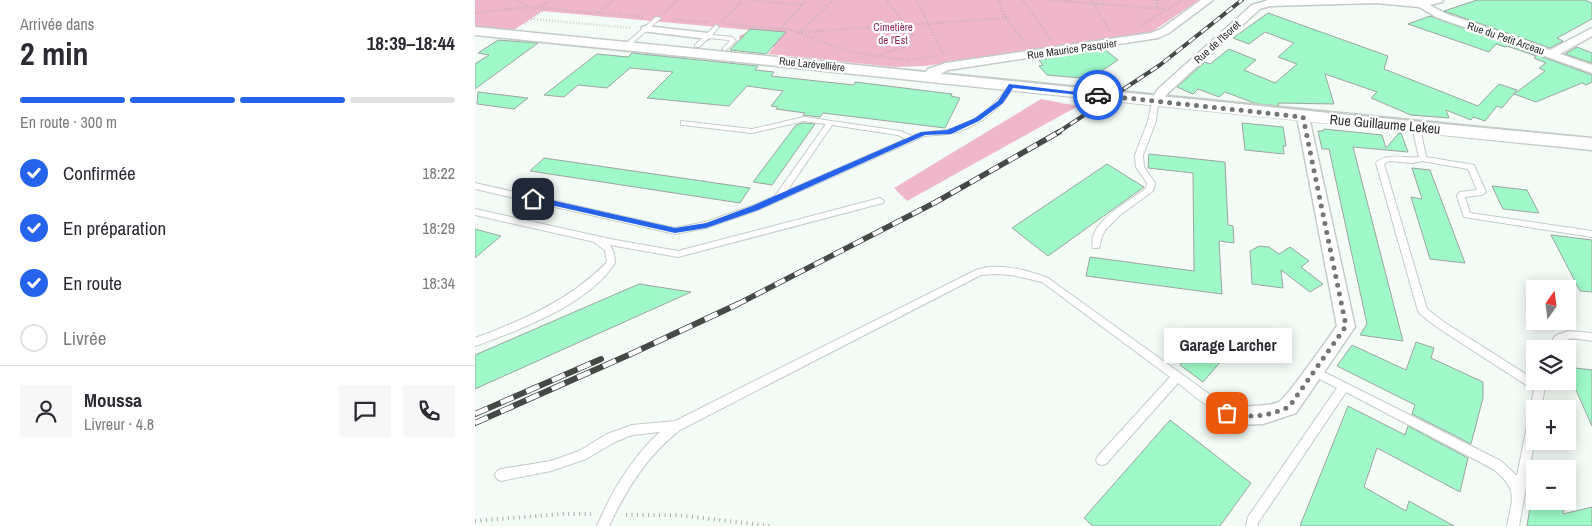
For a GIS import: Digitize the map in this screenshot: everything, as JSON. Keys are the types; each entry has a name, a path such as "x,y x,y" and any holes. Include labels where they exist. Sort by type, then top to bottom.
{"street":[{"name":"Rue Maurice Pasquier","path":"928,77 932,72 946,67 1154,36 1165,31 1208,0"},
{"name":"Rue de l'Isoret","path":"1153,101 1256,7 1284,2 1376,0 1421,4 1438,0"},
{"name":"Rue du Petit Arceau","path":"1421,4 1440,15 1592,70"},
{"path":"645,30 707,36"},
{"path":"1552,54 1592,31"},
{"name":"Rue Larévellière","path":"476,32 1153,101"},
{"name":"Rue Guillaume Lekeu","path":"1153,101 1592,144"},
{"path":"1237,416 1257,416 1277,412 1289,407 1346,326 1303,117"}],"lane":[{"path":"626,46 658,18"},
{"path":"697,46 716,27"},
{"path":"707,36 730,38 733,41 725,49"},
{"path":"475,186 675,230 706,225 778,198 923,134 949,132 977,120 1001,102 1011,86"},
{"path":"1096,246 1098,235 1104,224 1150,189 1151,183 1140,167 1139,155 1152,120 1153,101"},
{"path":"683,124 752,132 804,119 900,132 912,139"},
{"path":"778,198 830,123"},
{"path":"1416,127 1423,155 1422,159"},
{"path":"1526,376 1441,325 1423,311 1380,163 1387,159 1416,161 1422,159 1471,167 1481,192 1463,194 1461,196 1467,215 1592,234"},
{"path":"475,212 678,254 880,200"},
{"path":"475,342 513,328 565,302 597,280 611,264 611,252 603,243 560,231"},
{"path":"603,526 619,491 630,473 658,439 676,426 979,272 994,269 1019,270 1045,280 1160,362 1177,377 1227,413 1237,416"},
{"path":"1555,340 1560,336 1592,337"},
{"path":"1314,371 1497,465 1510,474 1517,486 1519,496"},
{"path":"1102,460 1177,377"},
{"path":"1251,524 1344,386"},
{"path":"1513,526 1539,390"},
{"path":"501,475 559,463 582,455 611,438 633,430 676,426"}],"path":[{"path":"515,0 529,7"},
{"path":"539,7 550,0"},
{"path":"599,12 614,0"},
{"path":"658,18 678,0"},
{"path":"716,27 743,0"},
{"path":"751,0 802,4"},
{"path":"781,29 806,0"},
{"path":"833,0 801,32 1006,18"},
{"path":"886,0 907,24 913,34 909,44 895,52 878,56 906,60 944,55 917,0"},
{"path":"998,0 1006,18 1025,44 1017,45"},
{"path":"1023,0 1051,40 1042,41"},
{"path":"1052,0 1167,9"},
{"path":"1091,0 1110,31 1107,31"},
{"path":"1157,0 1157,9"},
{"path":"1139,26 1182,0"},
{"path":"519,28 547,8"},
{"path":"531,19 645,30"},
{"path":"475,521 561,514 591,514"},
{"path":"626,515 677,515 771,526"}],"green space":[{"name":"Cimetière de l'Est","path":"475,0 1199,0 1150,33 925,66 894,67 768,54 774,47 737,43 740,40 739,36 750,30 542,11 514,30 475,26"},
{"path":"1041,99 1078,106 907,201 894,188"}],"building":[{"path":"1477,0 1585,0 1592,3 1592,19 1557,38 1563,41 1550,48 1444,11"},
{"path":"1268,13 1388,56 1384,69 1478,106 1499,84 1517,90 1502,108 1497,106 1485,121 1473,117 1471,120 1446,110 1449,118 1411,115 1371,98 1377,92 1325,74 1334,104 1278,103 1279,106 1257,104 1225,92 1219,97 1198,89 1193,94 1177,87 1205,62 1210,64 1229,49 1256,60 1244,70 1275,83 1297,64 1278,57 1294,43 1265,32 1249,44 1233,38"},
{"path":"1430,16 1592,75 1592,82 1586,85 1582,83 1536,102 1514,94 1545,71 1539,68 1546,63 1534,58 1536,56 1507,46 1496,44 1489,52 1408,24"},
{"path":"750,29 786,32 766,54 730,50"},
{"path":"498,40 538,43 475,89 475,64 489,55 478,53"},
{"path":"1577,47 1592,53 1592,63 1565,54"},
{"path":"1103,48 1118,60 1094,76 1081,78 1047,75 1039,66 1043,65 1039,60"},
{"path":"632,53 758,66 755,70 774,72 771,76 854,85 855,82 952,94 951,96 960,98 945,128 823,113 820,117 803,115 805,113 776,109 778,107 771,106 783,91 747,86 729,106 647,98 673,72 630,68 607,88 578,85 564,97 544,95 597,54 628,57"},
{"path":"478,92 528,98 514,109 477,104"},
{"path":"804,123 815,124 772,185 753,182 796,125"},
{"path":"1242,123 1283,127 1286,146 1283,146 1284,154 1245,150"},
{"path":"1324,129 1382,135 1386,148 1401,133 1408,152 1353,147 1403,341 1360,335 1367,324 1329,149 1322,149 1318,131 1323,131"},
{"path":"1149,154 1225,162 1228,225 1233,226 1234,243 1219,241 1222,294 1086,276 1090,257 1194,271 1193,173 1148,168"},
{"path":"544,158 750,188 740,203 530,171"},
{"path":"1107,164 1144,187 1048,256 1012,228"},
{"path":"1412,168 1430,170 1465,263 1430,259 1411,197 1422,199"},
{"path":"1492,186 1527,190 1539,213 1503,209"},
{"path":"475,229 501,236 475,258"},
{"path":"1551,235 1592,240 1592,292 1580,291 1576,280"},
{"path":"1259,246 1269,247 1279,254 1290,247 1309,261 1301,267 1323,284 1310,292 1281,270 1283,288 1252,284 1250,251"},
{"path":"639,284 691,292 475,389 475,355"},
{"path":"1416,342 1434,348 1431,358 1483,382 1483,398 1471,444 1412,414 1415,405 1337,366 1352,345 1406,370"},
{"path":"1200,343 1223,359 1203,382 1180,365"},
{"path":"1576,368 1592,370 1592,426 1576,390"},
{"path":"1348,406 1405,435 1408,426 1468,458 1460,492 1377,448 1364,487 1406,511 1409,501 1454,526 1300,526"},
{"path":"1170,420 1251,483 1220,526 1093,526 1084,518"},
{"path":"1592,507 1592,526 1527,526 1530,510 1564,510 1563,514"}],"railway":[{"path":"1057,133 1160,65 1242,0"},
{"path":"737,304 936,202 1059,132"},
{"path":"475,423 737,304"},
{"path":"475,414 601,359"}],"way so far":[{"path":"1098,95 1303,117 1346,326 1289,407 1277,412 1257,416 1237,416 1227,413"}],"place":[{"name":"Garage Larcher","path":"1227,413"}],"route":[{"path":"533,199 675,230 706,225 755,208 923,134 949,132 977,120 1001,102 1011,86 1098,95"}]}
